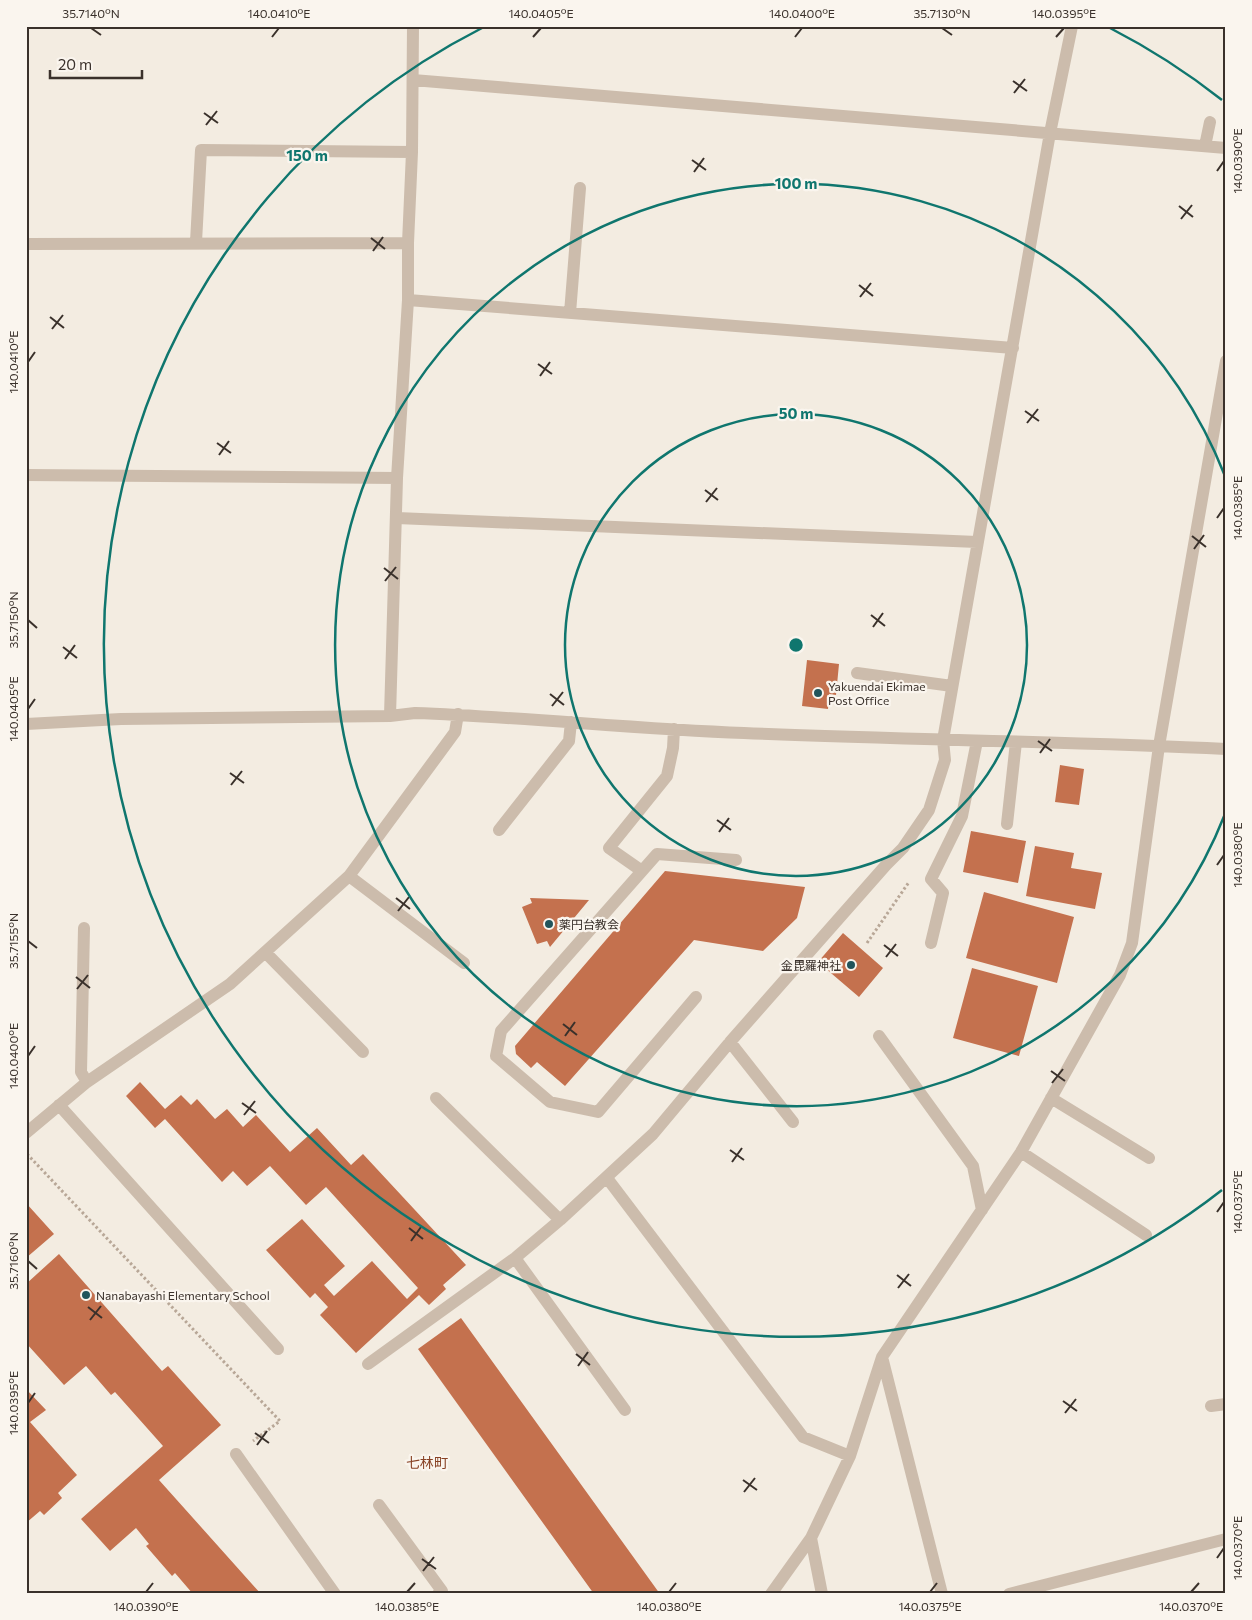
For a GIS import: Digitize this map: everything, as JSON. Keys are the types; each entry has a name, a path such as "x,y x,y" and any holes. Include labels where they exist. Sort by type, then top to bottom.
{"street":[{"path":"390,716 397,478 408,300 413,26"},
{"path":"368,1364 515,1258 560,1220 654,1134 730,1042 903,848 929,810 945,760 943,740 952,686 1050,133 1072,26"},
{"path":"413,80 1226,148"},
{"path":"1205,146 1210,122"},
{"path":"196,242 201,150 412,152"},
{"path":"570,313 580,188"},
{"path":"26,244 196,242 408,243"},
{"path":"408,300 1013,348"},
{"path":"771,1594 811,1538 850,1456 882,1357 1021,1152 1120,975 1132,944 1159,746 1223,391 1226,361"},
{"path":"26,475 397,478"},
{"path":"397,518 977,542"},
{"path":"857,673 952,686"},
{"path":"26,724 121,719 390,716 414,713 458,714 743,733 1226,749"},
{"path":"26,1133 88,1082 230,984 349,876 455,732 458,714"},
{"path":"499,830 569,741 571,722"},
{"path":"642,871 609,848 667,776 673,748 674,729"},
{"path":"931,943 943,894 931,879 962,816 977,741"},
{"path":"1007,824 1016,742"},
{"path":"696,997 598,1112 550,1102 496,1056 501,1031 657,854 736,860"},
{"path":"349,876 464,963"},
{"path":"84,928 81,1072 88,1082"},
{"path":"265,952 363,1052"},
{"path":"879,1036 973,1166 982,1210"},
{"path":"730,1042 793,1122"},
{"path":"436,1098 560,1220"},
{"path":"1051,1098 1149,1158"},
{"path":"58,1105 278,1349"},
{"path":"1021,1152 1146,1235"},
{"path":"607,1178 803,1437 850,1456"},
{"path":"515,1258 625,1410"},
{"path":"882,1357 942,1594"},
{"path":"1212,1406 1226,1404"},
{"path":"236,1454 335,1594"},
{"path":"379,1505 442,1590 438,1594"},
{"path":"811,1538 822,1594"},
{"path":"1009,1594 1226,1539"}],"path":[{"path":"26,1154 280,1422 236,1454"}],"building":[{"path":"807,660 839,664 836,695 829,694 828,709 802,706"},
{"path":"1060,765 1084,769 1079,805 1055,802"},
{"path":"971,831 1026,841 1018,883 963,872"},
{"path":"1035,846 1074,853 1071,868 1102,873 1095,909 1026,896"},
{"path":"665,871 805,887 797,918 763,951 694,940 565,1086 537,1062 531,1068 516,1054 515,1046"},
{"path":"984,892 1074,917 1057,983 966,958"},
{"name":"薬円台教会","path":"530,898 589,900 550,947 547,941 537,944 522,907 532,903"},
{"name":"金毘羅神社","path":"843,933 883,968 859,997 818,962"},
{"path":"972,968 1038,986 1019,1056 953,1038"},
{"path":"140,1082 165,1109 181,1095 191,1105 197,1099 215,1119 227,1109 243,1127 256,1115 290,1152 317,1128 351,1165 363,1154 466,1265 443,1285 446,1289 429,1305 419,1295 356,1353 320,1315 328,1307 315,1293 310,1298 266,1250 302,1219 345,1266 324,1285 334,1296 372,1261 407,1299 418,1288 326,1187 306,1205 270,1166 247,1186 233,1171 222,1182 165,1119 155,1128 126,1096"},
{"path":"26,1203 54,1234 26,1258"},
{"path":"59,1254 162,1371 168,1366 221,1425 159,1480 261,1594 193,1594 175,1573 172,1576 146,1546 149,1544 136,1528 110,1551 81,1519 163,1446 115,1392 111,1395 86,1366 64,1385 26,1343 26,1284"},
{"path":"461,1318 660,1594 594,1594 418,1349"},
{"path":"26,1389 46,1410 30,1422 77,1475 58,1493 62,1498 44,1515 40,1511 26,1523"}],"place":[{"name":"Yakuendai Ekimae Post Office","path":"818,693"},
{"name":"薬円台教会","path":"549,924"},
{"name":"金毘羅神社","path":"851,965"},
{"name":"Nanabayashi Elementary School","path":"86,1295"}],"district":[{"name":"七林町","path":"427,1462"}]}
